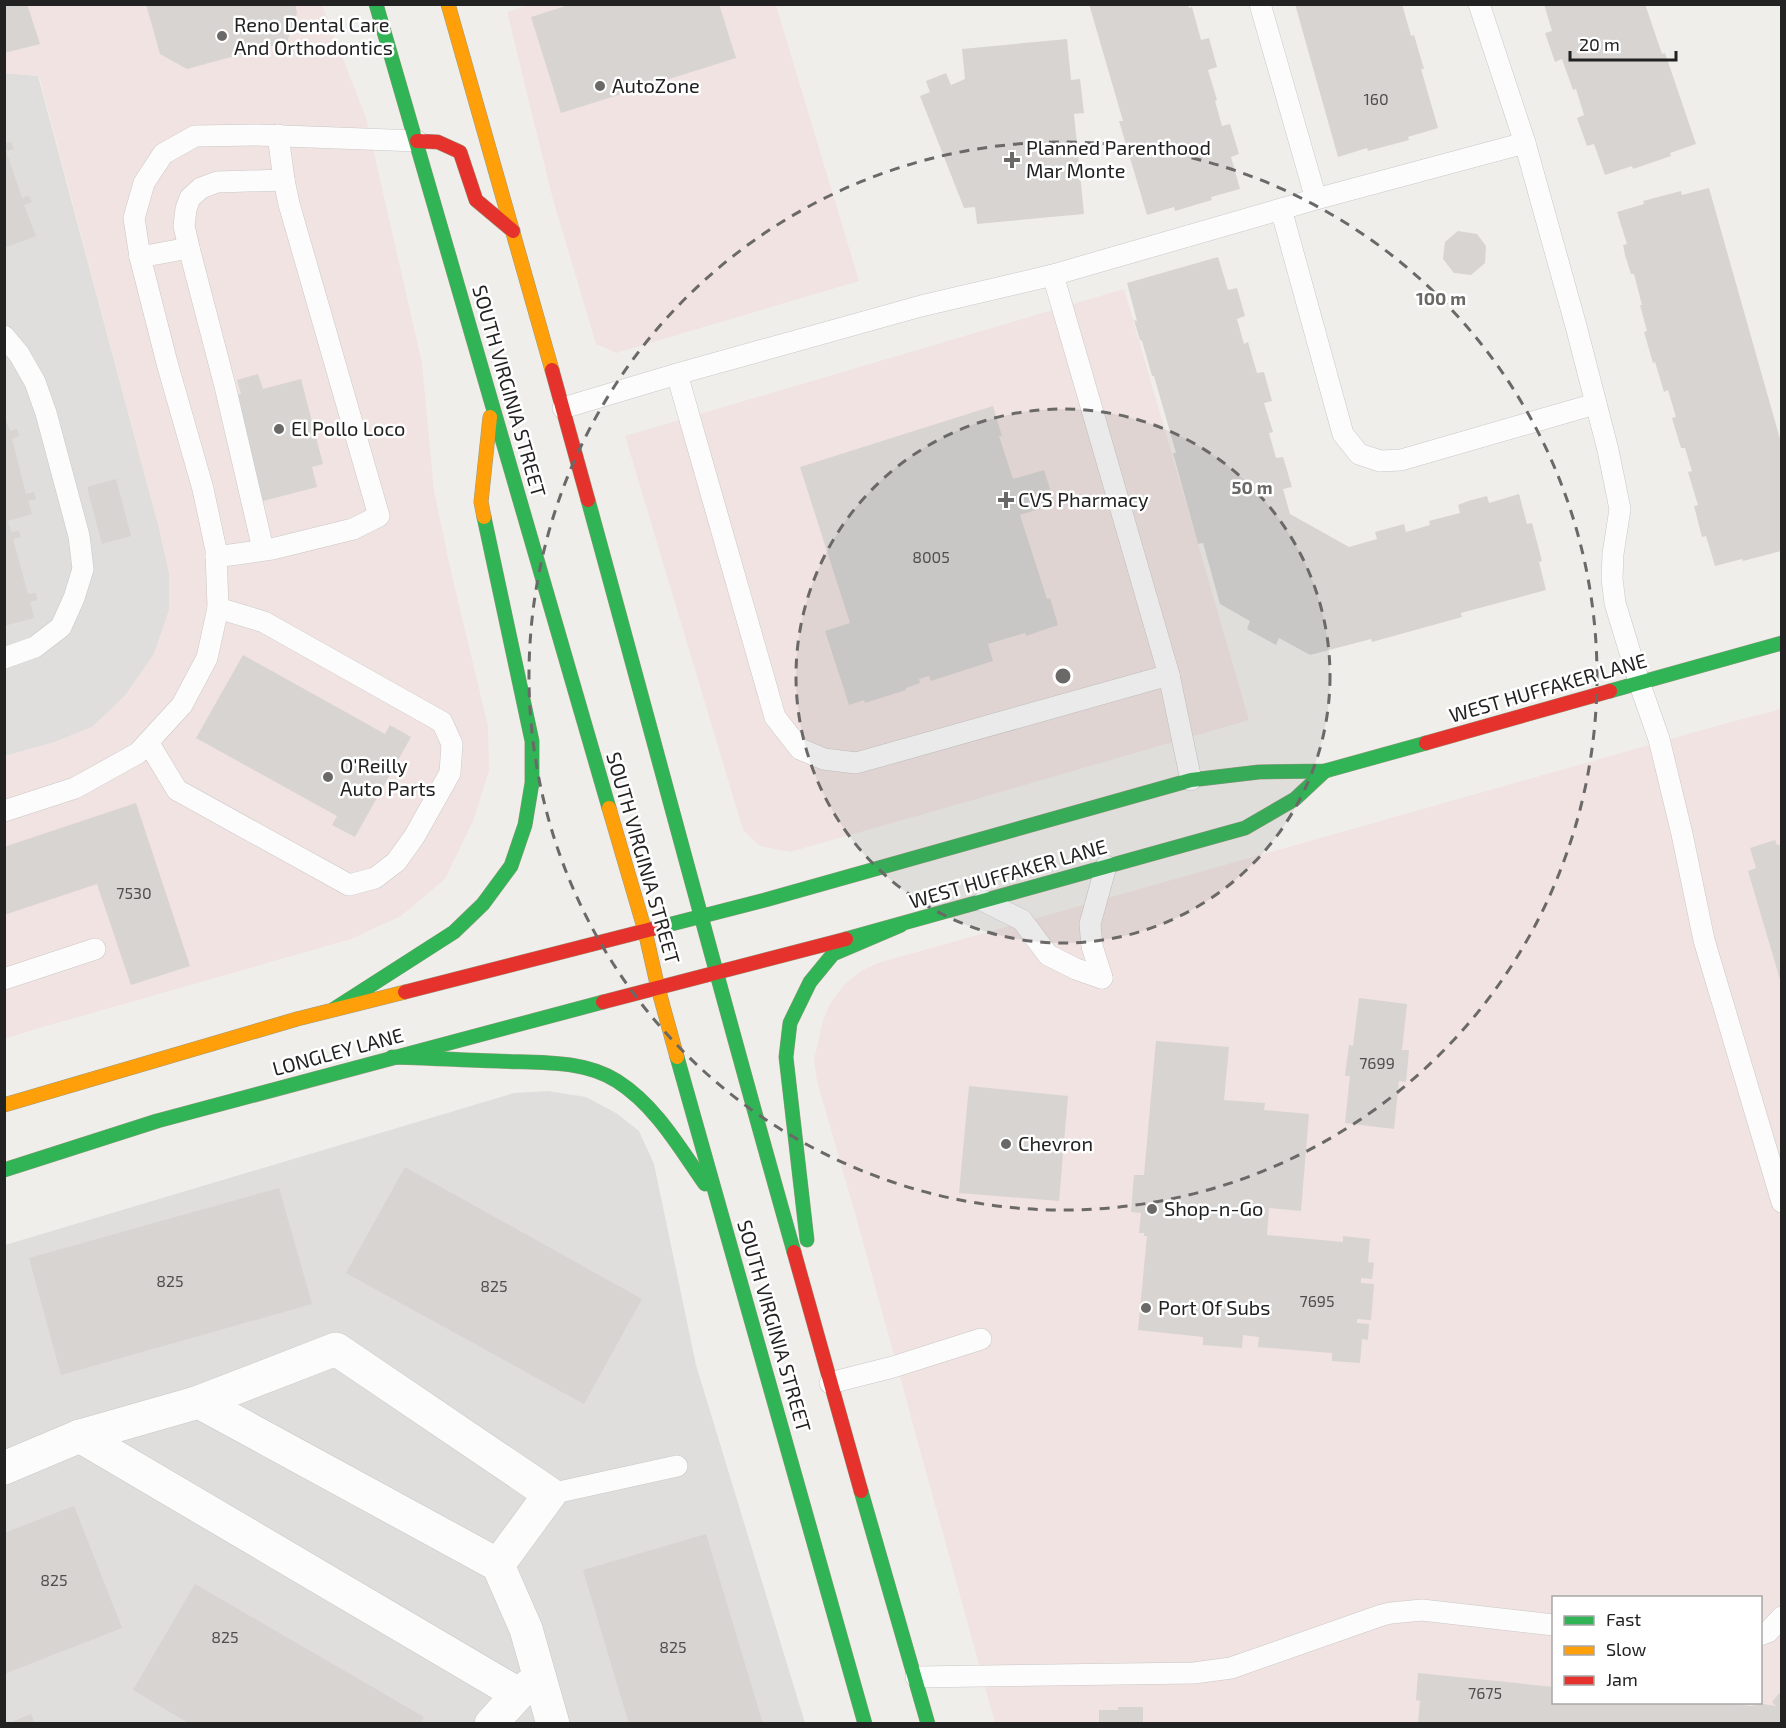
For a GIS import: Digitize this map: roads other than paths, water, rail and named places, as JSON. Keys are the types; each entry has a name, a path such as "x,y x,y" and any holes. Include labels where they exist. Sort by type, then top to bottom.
{"main road":[{"name":"SOUTH VIRGINIA STREET","path":"376,4 645,931 658,988 865,1724"},
{"name":"SOUTH VIRGINIA STREET","path":"448,4 563,408 830,1383 928,1724"},
{"path":"417,141 438,142 460,152 476,200 513,231"},
{"path":"334,1009 454,932 483,904 511,866 525,825 532,783 532,741 481,502 491,400"},
{"name":"WEST HUFFAKER LANE","path":"645,931 765,900 1191,780 1259,772 1325,771 1782,643"},
{"name":"WEST HUFFAKER LANE","path":"685,981 901,925 1245,828 1295,799 1325,771"},
{"path":"819,1343 786,1057 790,1023 810,982 833,954 901,925"},
{"path":"4,1105 334,1009 645,931"},
{"name":"LONGLEY LANE","path":"4,1170 158,1121 685,981"},
{"path":"392,1057 564,1064 600,1072 640,1099 655,1115 720,1206"}],"street":[{"path":"4,1468 81,1436 199,1402 336,1349 550,1494 498,1565"},
{"path":"199,1402 498,1565 526,1629 529,1686 491,1724"},
{"path":"81,1436 529,1686 553,1724"}],"lane":[{"path":"1260,4 1316,199"},
{"path":"1479,4 1525,142 1608,450 1620,509 1613,554 1612,579 1616,603 1639,682 1659,739 1704,940 1782,1202"},
{"path":"4,811 75,788 138,753 182,705 207,658 218,608 216,557 203,489 140,257 134,218 144,183 163,154 195,136 278,135 417,141"},
{"path":"216,557 272,549 353,529 379,516 289,204 278,135"},
{"path":"563,408 921,306 1053,275 1316,199 1525,142"},
{"path":"263,549 225,386 184,226 190,198 201,188 217,182 284,180"},
{"path":"1281,209 1343,434 1359,454 1380,461 1401,460 1596,404"},
{"path":"140,257 189,248"},
{"path":"1053,275 1169,675 1191,780"},
{"path":"4,336 19,354 35,382 46,413 79,536 82,569 74,598 61,627 35,647 4,658"},
{"path":"677,374 775,717 800,749 824,759 856,763 1169,675"},
{"path":"148,742 177,790 349,885 375,878 396,862 414,837 450,773 452,744 442,722 264,622 218,608"},
{"path":"984,901 1022,920 1048,955 1076,969 1102,978 1092,946 1090,924 1106,866"},
{"path":"4,979 95,949"},
{"path":"830,1383 893,1367 981,1339"},
{"path":"550,1494 677,1466"},
{"path":"915,1677 1194,1673 1231,1668 1382,1615 1422,1610 1552,1625"},
{"path":"1762,1635 1768,1632 1782,1617"}],"place":[{"name":"Reno Dental Care And Orthodontics","path":"222,36"},
{"name":"AutoZone","path":"600,86"},
{"name":"Planned Parenthood Mar Monte","path":"1012,160"},
{"name":"El Pollo Loco","path":"279,429"},
{"name":"CVS Pharmacy","path":"1006,500"},
{"name":"O'Reilly Auto Parts","path":"328,777"},
{"name":"Chevron","path":"1006,1144"},
{"name":"Shop-n-Go","path":"1152,1209"},
{"name":"Port Of Subs","path":"1146,1308"}]}
